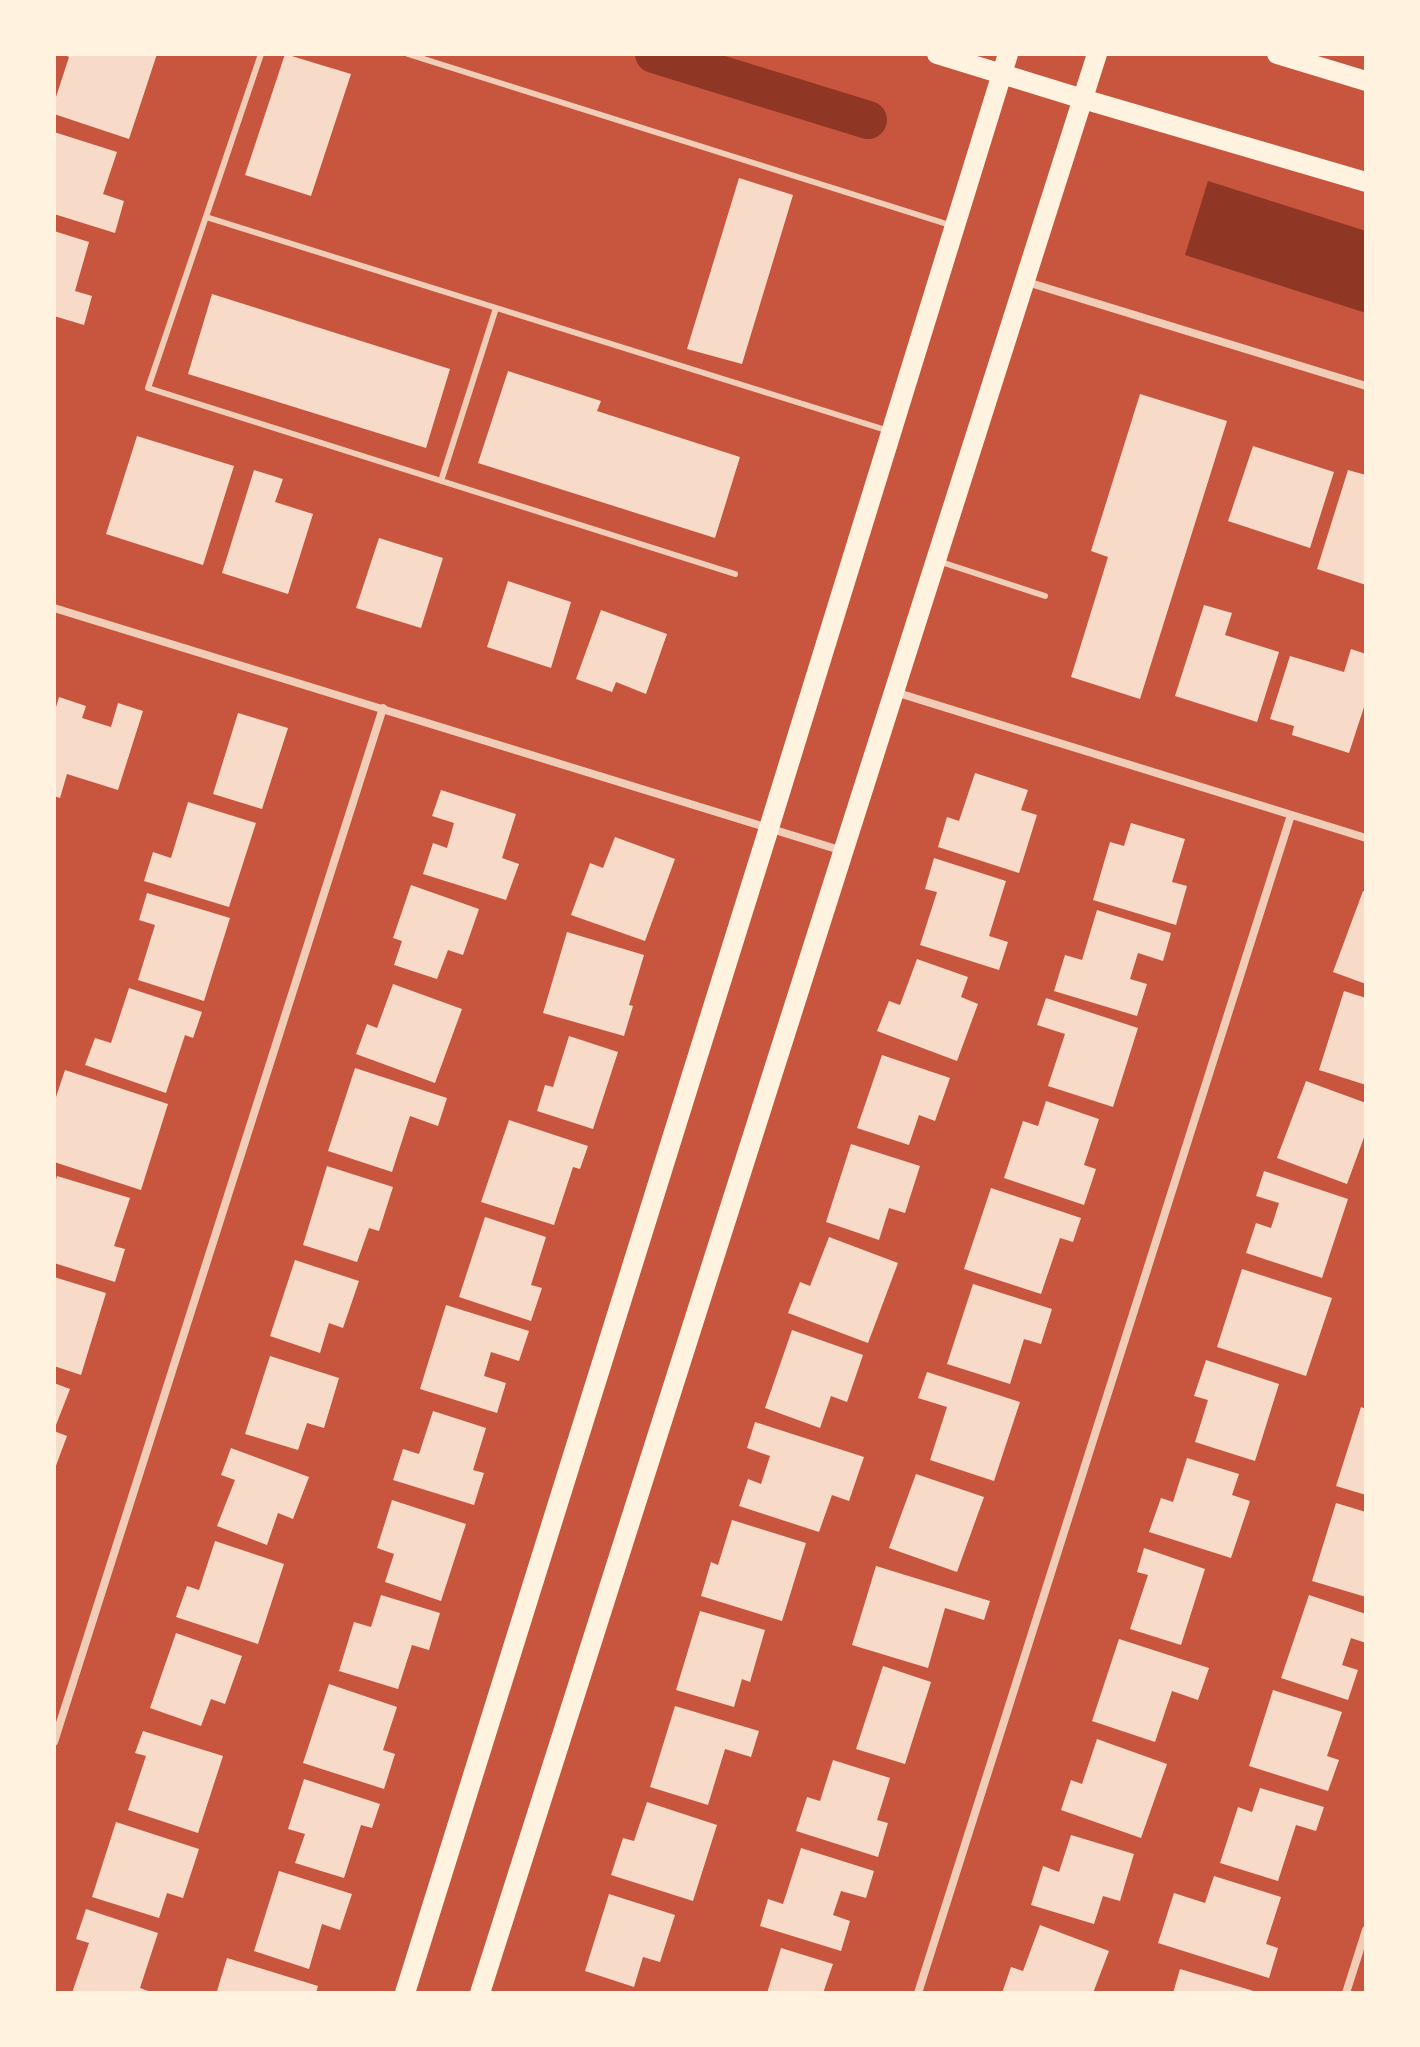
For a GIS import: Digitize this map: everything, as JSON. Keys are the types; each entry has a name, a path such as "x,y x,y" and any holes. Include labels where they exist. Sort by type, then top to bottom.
{"main road":[{"path":"937,54 1366,182"},
{"path":"405,1993 1008,54"},
{"path":"480,1993 1097,54"},
{"path":"1277,54 1366,81"}],"street":[{"path":"1025,281 1366,386"},
{"path":"54,608 844,852"},
{"path":"895,692 1366,838"},
{"path":"54,1742 383,708"},
{"path":"918,1993 1291,815"},
{"path":"1346,1993 1366,1930"}],"lane":[{"path":"261,54 148,388 735,574"},
{"path":"408,54 954,226"},
{"path":"206,217 891,431"},
{"path":"441,481 496,308"},
{"path":"937,561 1045,596"}],"shaded area":[{"path":"1208,181 1366,231 1366,313 1185,255"}],"building":[{"path":"63,54 157,54 129,139 54,114 54,103 69,57"},
{"path":"285,54 351,74 311,196 245,175"},
{"path":"54,132 117,152 103,194 124,201 115,233 54,214"},
{"path":"739,178 793,195 742,364 687,349"},
{"path":"54,231 89,242 75,291 92,296 84,325 54,316"},
{"path":"212,294 450,369 426,448 188,374"},
{"path":"508,371 601,401 597,411 740,457 715,538 478,463"},
{"path":"1140,394 1227,421 1140,699 1071,677 1108,557 1091,551"},
{"path":"137,436 234,466 203,565 106,534"},
{"path":"1253,446 1334,472 1310,548 1228,521"},
{"path":"254,470 283,479 275,502 313,514 288,594 222,573"},
{"path":"1348,470 1366,475 1366,585 1317,569"},
{"path":"379,538 443,558 421,628 356,608"},
{"path":"508,581 571,602 551,668 487,647"},
{"path":"1204,605 1232,613 1225,635 1279,652 1257,722 1175,696"},
{"path":"601,610 667,634 646,694 616,682 612,692 576,679"},
{"path":"1351,649 1366,654 1366,701 1349,753 1292,735 1294,726 1270,719 1290,656 1344,672"},
{"path":"59,697 86,706 82,718 111,727 118,703 143,711 118,790 67,774 60,798 54,796 54,714"},
{"path":"238,713 288,728 262,809 213,794"},
{"path":"975,773 1028,790 1021,810 1037,815 1019,873 938,847 947,817 959,821"},
{"path":"441,790 516,814 502,858 519,864 506,900 423,874 433,843 447,848 454,823 432,816"},
{"path":"188,802 256,823 229,907 144,881 153,852 171,858"},
{"path":"1131,823 1185,839 1172,882 1187,886 1176,925 1093,900 1110,842 1124,846"},
{"path":"615,837 675,859 645,941 571,915 590,863 603,868"},
{"path":"934,858 1006,881 989,936 1008,942 999,970 920,945 937,892 925,889"},
{"path":"411,885 479,909 463,955 448,950 437,979 394,965 402,941 393,938"},
{"path":"1363,891 1366,892 1366,984 1333,972"},
{"path":"147,893 230,918 204,1001 138,980 155,925 139,920"},
{"path":"1097,910 1171,933 1163,961 1138,953 1130,979 1147,984 1137,1016 1054,991 1065,955 1082,960"},
{"path":"567,932 644,955 629,1005 633,1006 624,1036 543,1013"},
{"path":"917,959 968,977 961,997 978,1004 957,1061 877,1031 889,1001 900,1005"},
{"path":"393,984 462,1009 435,1083 356,1054 367,1024 377,1028"},
{"path":"129,988 202,1012 193,1038 185,1035 166,1093 85,1065 95,1038 111,1043"},
{"path":"1344,991 1366,998 1366,1085 1319,1070"},
{"path":"1046,998 1138,1028 1113,1107 1048,1086 1065,1034 1037,1025"},
{"path":"569,1036 618,1052 593,1129 537,1111 545,1085 553,1087"},
{"path":"882,1055 950,1078 935,1121 919,1115 909,1145 857,1128"},
{"path":"355,1068 447,1098 438,1126 410,1116 392,1172 328,1151"},
{"path":"65,1070 168,1104 141,1190 54,1162 54,1103"},
{"path":"1306,1081 1366,1103 1366,1132 1347,1184 1277,1158"},
{"path":"1046,1101 1099,1119 1084,1165 1096,1169 1084,1205 1004,1178 1023,1121 1038,1126"},
{"path":"509,1120 588,1146 580,1169 573,1167 554,1225 481,1202"},
{"path":"851,1144 920,1166 905,1213 889,1208 879,1240 826,1222"},
{"path":"327,1166 393,1187 379,1231 369,1228 357,1262 303,1245"},
{"path":"1264,1171 1348,1199 1322,1278 1246,1253 1256,1223 1271,1228 1279,1203 1256,1196"},
{"path":"57,1176 130,1198 114,1246 125,1249 115,1282 54,1263 54,1187"},
{"path":"991,1188 1081,1218 1073,1242 1060,1238 1041,1294 964,1269"},
{"path":"485,1217 546,1237 531,1285 542,1288 531,1321 459,1297"},
{"path":"829,1237 898,1263 868,1343 788,1313 800,1282 810,1286"},
{"path":"295,1260 359,1281 343,1328 329,1323 320,1353 270,1336"},
{"path":"1242,1269 1332,1298 1306,1376 1217,1347"},
{"path":"54,1277 106,1293 81,1375 54,1366"},
{"path":"973,1284 1052,1309 1041,1344 1024,1339 1010,1384 947,1364"},
{"path":"446,1305 529,1331 519,1361 491,1352 484,1376 506,1383 497,1413 420,1389"},
{"path":"792,1330 863,1355 847,1402 831,1396 820,1428 765,1408"},
{"path":"270,1356 339,1378 324,1428 307,1423 298,1450 245,1434"},
{"path":"1206,1360 1279,1384 1255,1461 1195,1442 1208,1400 1194,1396"},
{"path":"927,1372 1020,1402 994,1481 930,1460 947,1407 918,1398"},
{"path":"54,1383 70,1389 54,1430"},
{"path":"1361,1407 1366,1409 1366,1495 1336,1486"},
{"path":"433,1411 486,1428 473,1470 484,1473 474,1505 393,1480 403,1449 419,1454"},
{"path":"755,1422 864,1457 849,1501 832,1495 819,1532 739,1506 748,1479 761,1484 770,1456 747,1448"},
{"path":"54,1431 67,1436 54,1471"},
{"path":"231,1448 309,1477 293,1519 278,1513 267,1545 217,1526 235,1480 221,1475"},
{"path":"1187,1458 1239,1474 1232,1495 1250,1501 1231,1558 1149,1532 1161,1498 1173,1502"},
{"path":"916,1474 984,1497 957,1572 889,1548"},
{"path":"392,1500 466,1524 441,1601 385,1582 394,1554 377,1548"},
{"path":"1336,1503 1366,1512 1366,1597 1312,1581"},
{"path":"732,1520 806,1543 782,1621 701,1596 711,1562 718,1565"},
{"path":"215,1541 284,1564 258,1644 176,1617 187,1586 199,1590"},
{"path":"1144,1548 1205,1569 1181,1645 1130,1629 1148,1575 1137,1572"},
{"path":"876,1566 990,1601 984,1620 945,1608 928,1668 852,1645"},
{"path":"381,1595 440,1613 429,1650 412,1645 398,1689 339,1671 354,1622 371,1627"},
{"path":"1309,1595 1366,1614 1366,1643 1351,1638 1342,1665 1358,1670 1348,1700 1281,1678"},
{"path":"700,1611 765,1630 750,1682 742,1679 734,1707 676,1690"},
{"path":"176,1633 242,1656 225,1704 211,1699 201,1726 150,1708"},
{"path":"1119,1639 1209,1668 1198,1700 1172,1691 1155,1742 1092,1721"},
{"path":"883,1666 931,1682 905,1764 856,1749"},
{"path":"329,1684 397,1707 383,1750 395,1754 384,1789 303,1763"},
{"path":"1273,1690 1342,1712 1327,1756 1339,1760 1328,1791 1249,1766"},
{"path":"675,1706 759,1731 751,1757 725,1749 708,1805 650,1787"},
{"path":"143,1731 223,1756 198,1833 128,1810 146,1756 135,1753"},
{"path":"1097,1739 1167,1764 1141,1838 1061,1810 1071,1780 1082,1784"},
{"path":"833,1760 890,1778 877,1820 888,1823 878,1857 796,1831 807,1797 820,1801"},
{"path":"304,1779 380,1804 372,1828 361,1825 344,1878 295,1863 305,1834 288,1829"},
{"path":"1260,1788 1324,1807 1316,1831 1296,1825 1278,1881 1220,1863 1238,1807 1252,1812"},
{"path":"647,1802 717,1825 693,1901 611,1875 623,1838 634,1841"},
{"path":"116,1822 199,1849 183,1898 167,1893 159,1918 92,1897"},
{"path":"1071,1835 1134,1854 1120,1901 1103,1896 1094,1924 1031,1905 1043,1866 1059,1872"},
{"path":"801,1848 874,1871 866,1898 841,1891 833,1915 850,1921 841,1951 760,1926 768,1899 783,1904"},
{"path":"279,1871 352,1894 340,1930 322,1924 309,1969 254,1951"},
{"path":"1214,1876 1281,1897 1266,1944 1278,1948 1269,1978 1158,1943 1174,1893 1205,1903"},
{"path":"609,1894 675,1915 660,1962 643,1957 634,1987 585,1971"},
{"path":"86,1909 158,1933 140,1988 154,1993 72,1993 89,1943 76,1939"},
{"path":"1040,1925 1109,1951 1093,1993 1002,1993 1011,1967 1023,1971"},
{"path":"781,1948 833,1964 823,1993 767,1993"},
{"path":"227,1958 318,1986 316,1993 217,1991"},
{"path":"1180,1969 1257,1992 1257,1993 1173,1993"}],"waterway":[{"path":"654,54 868,120"}]}
